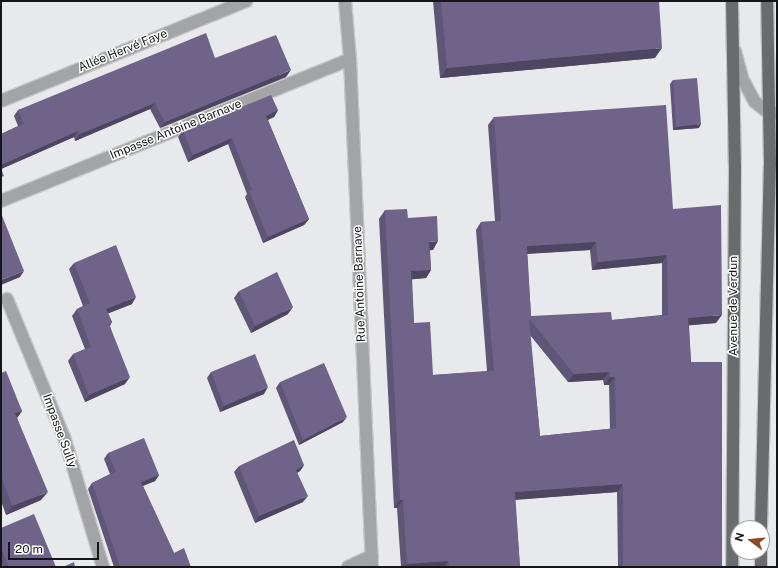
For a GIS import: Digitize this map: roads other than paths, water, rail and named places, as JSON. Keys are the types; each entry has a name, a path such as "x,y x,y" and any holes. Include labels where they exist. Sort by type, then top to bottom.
{"main road":[{"name":"Avenue de Verdun","path":"732,1 736,167 732,567"},
{"path":"762,520 773,113 766,1"}],"street":[{"name":"Allée Hervé Faye","path":"1,101 246,1"},
{"name":"Rue Antoine Barnave","path":"345,1 350,59 372,562"},
{"path":"734,46 742,78 754,102 773,113"},
{"name":"Impasse Antoine Barnave","path":"1,201 350,59"},
{"name":"Impasse Sully","path":"7,298 64,437 103,567"},
{"path":"348,567 372,562"}]}
